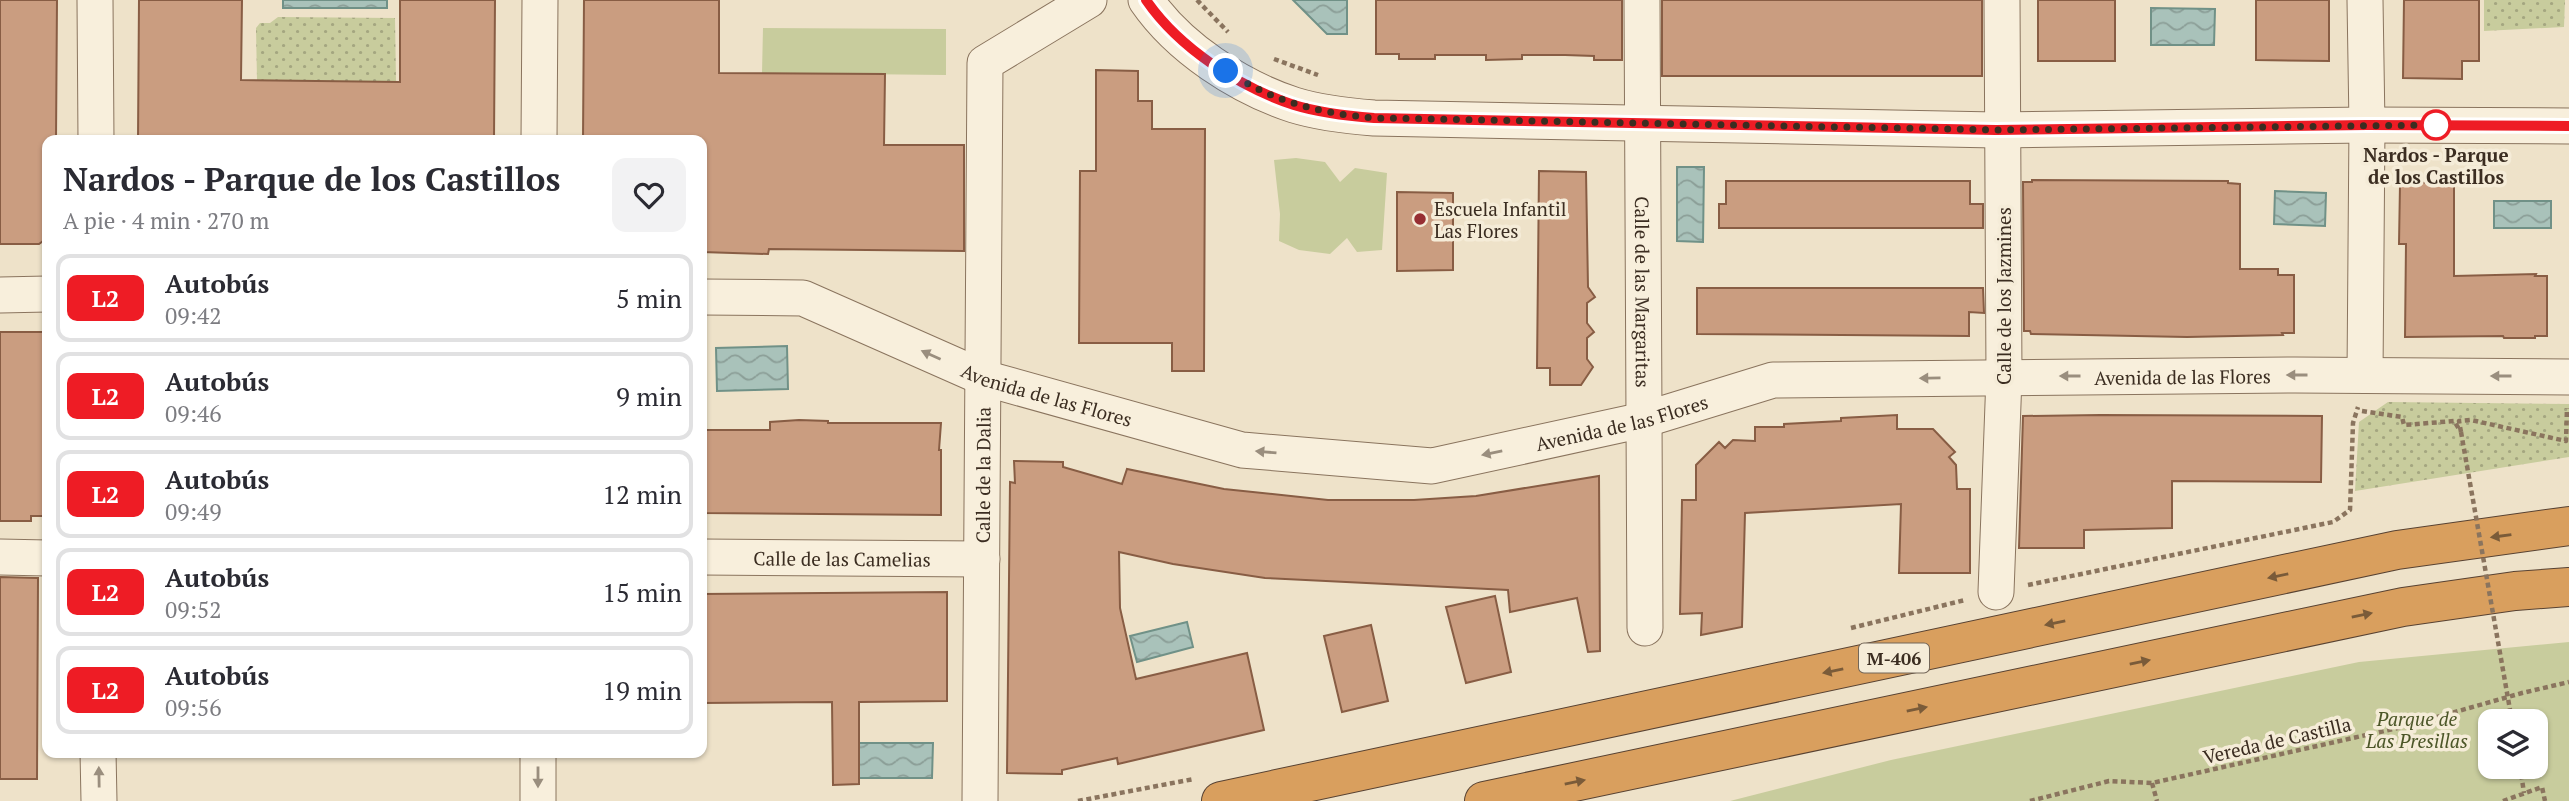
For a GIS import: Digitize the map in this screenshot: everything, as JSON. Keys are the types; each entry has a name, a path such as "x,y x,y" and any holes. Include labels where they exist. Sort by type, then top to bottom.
{"highway":[{"name":"M-406","path":"1221,801 2397,551 2569,526"},
{"path":"1484,801 2403,607 2515,591 2569,587"}],"street":[{"path":"95,0 96,135"},
{"path":"539,135 540,0"},
{"name":"Calle de la Dalia","path":"980,801 985,63 1089,0"},
{"path":"1146,0 1159,18 1206,59 1246,84 1293,105 1333,115 2002,130 2367,125 2569,126"},
{"name":"Calle de las Margaritas","path":"1642,0 1645,628"},
{"name":"Calle de los Jazmines","path":"1996,592 2004,377 2002,0"},
{"path":"2365,0 2365,375"},
{"path":"0,295 42,295"},
{"name":"Avenida de las Flores","path":"707,297 803,298 984,378 1242,450 1432,466 1643,420 1773,380 2365,375 2569,377"},
{"name":"Calle de las Camelias","path":"707,557 982,559"},
{"path":"0,558 42,558"},
{"path":"98,758 99,801"},
{"path":"538,758 538,801"}],"path":[{"path":"2510,709 2459,421 2471,420 2566,440 2567,408 2554,408"},
{"path":"2356,410 2396,409"},
{"path":"1996,592 2333,522 2350,510 2353,422 2356,410"},
{"path":"2356,410 2402,418 2404,425 2454,421 2461,432"},
{"name":"Vereda de Castilla","path":"2030,801 2109,781 2152,783 2402,727 2569,682"},
{"path":"2522,779 2524,793"},
{"path":"2152,783 2157,801"},
{"path":"2502,801 2542,787 2545,801"}],"green space":[{"path":"2484,0 2565,0 2564,27 2484,31"},
{"path":"278,17 395,18 396,82 257,80 256,28 260,23 270,23"},
{"path":"763,28 946,29 946,75 762,73"},
{"path":"1296,158 1325,162 1340,182 1355,168 1387,173 1382,250 1357,252 1347,238 1330,254 1299,250 1279,241 1280,214 1274,160"},
{"path":"2388,402 2569,404 2569,457 2355,491 2359,422"},
{"name":"Parque de Las Presillas","path":"2569,642 2569,801 1730,801 1891,760 2359,662"}],"water":[{"path":"283,0 387,0 387,8 283,8"},
{"path":"1293,0 1347,0 1347,34 1327,34"},
{"path":"2151,8 2215,9 2214,45 2151,45"},
{"path":"1677,167 1704,167 1703,242 1677,241"},
{"path":"2275,191 2326,193 2325,226 2274,224"},
{"path":"2494,201 2551,201 2551,228 2494,228"},
{"path":"787,346 788,389 717,391 716,348"},
{"path":"1187,622 1193,647 1137,662 1130,636"},
{"path":"859,743 933,743 932,778 859,778"}],"building":[{"path":"0,0 57,0 56,135 42,135 42,242 0,244"},
{"path":"139,0 242,0 241,80 400,82 400,0 495,0 494,135 138,135"},
{"path":"584,0 719,0 719,73 885,74 884,145 964,145 964,251 769,249 768,254 707,252 707,135 583,135"},
{"path":"1376,0 1622,0 1622,60 1594,60 1594,56 1565,55 1522,55 1522,59 1486,60 1486,55 1435,55 1435,59 1399,59 1399,54 1376,54"},
{"path":"1662,0 1982,0 1982,76 1662,76"},
{"path":"2038,0 2115,0 2115,61 2038,61"},
{"path":"2256,0 2329,0 2329,61 2256,60"},
{"path":"2404,0 2479,0 2479,61 2462,61 2462,79 2403,78"},
{"path":"1096,70 1138,71 1138,101 1152,101 1152,129 1205,129 1204,371 1172,371 1172,343 1079,343 1080,171 1096,171"},
{"path":"1539,171 1586,172 1588,287 1595,297 1587,303 1587,323 1594,332 1587,338 1587,359 1593,367 1581,385 1550,385 1550,368 1537,368"},
{"path":"1726,181 1970,181 1970,204 1983,204 1983,228 1719,228 1719,204 1726,204"},
{"path":"2228,181 2240,184 2240,269 2278,269 2278,275 2294,275 2294,333 2187,337 2031,334 2030,331 2024,331 2023,182"},
{"path":"2411,182 2454,184 2454,276 2547,276 2547,336 2405,337 2406,244 2399,244 2400,185"},
{"path":"1397,192 1453,193 1453,270 1397,271"},
{"path":"1697,288 1983,288 1984,313 1969,312 1969,336 1697,334"},
{"path":"0,332 42,332 42,516 31,516 31,521 0,521"},
{"path":"1897,415 1897,429 1933,429 1955,452 1949,457 1956,465 1957,489 1970,489 1970,573 1899,573 1901,504 1745,513 1742,627 1701,635 1702,613 1680,614 1682,500 1696,500 1696,465 1719,442 1725,448 1733,440 1755,441 1755,427 1784,427 1784,424"},
{"path":"2023,416 2322,416 2321,482 2172,481 2172,528 2084,530 2084,548 2019,548"},
{"path":"799,420 828,423 941,423 941,515 707,513 707,430 770,430 770,422"},
{"path":"1014,461 1063,462 1063,467 1122,484 1127,469 1224,489 1328,500 1414,500 1476,496 1599,476 1600,651 1588,652 1577,598 1510,612 1508,590 1265,578 1173,564 1119,552 1120,608 1136,679 1247,653 1264,730 1118,764 1117,758 1062,770 1062,774 1007,773 1010,482 1015,483"},
{"path":"0,577 38,578 37,779 0,779"},
{"path":"947,592 947,701 859,702 859,784 833,785 832,702 707,703 707,594"},
{"path":"1495,596 1511,672 1466,683 1446,607"},
{"path":"1371,625 1388,701 1342,712 1324,636"}],"bus line":[{"name":"L2","path":"1146,0 1159,18 1206,59 1246,84 1293,105 1333,115 1996,130 2367,125 2569,126"}],"place":[{"name":"Nardos - Parque de los Castillos","path":"2436,125"},
{"name":"Escuela Infantil Las Flores","path":"1420,219"}],"route":[{"path":"1226,71 1246,84 1293,105 1333,115 1374,118 1996,130 2436,125"}]}
